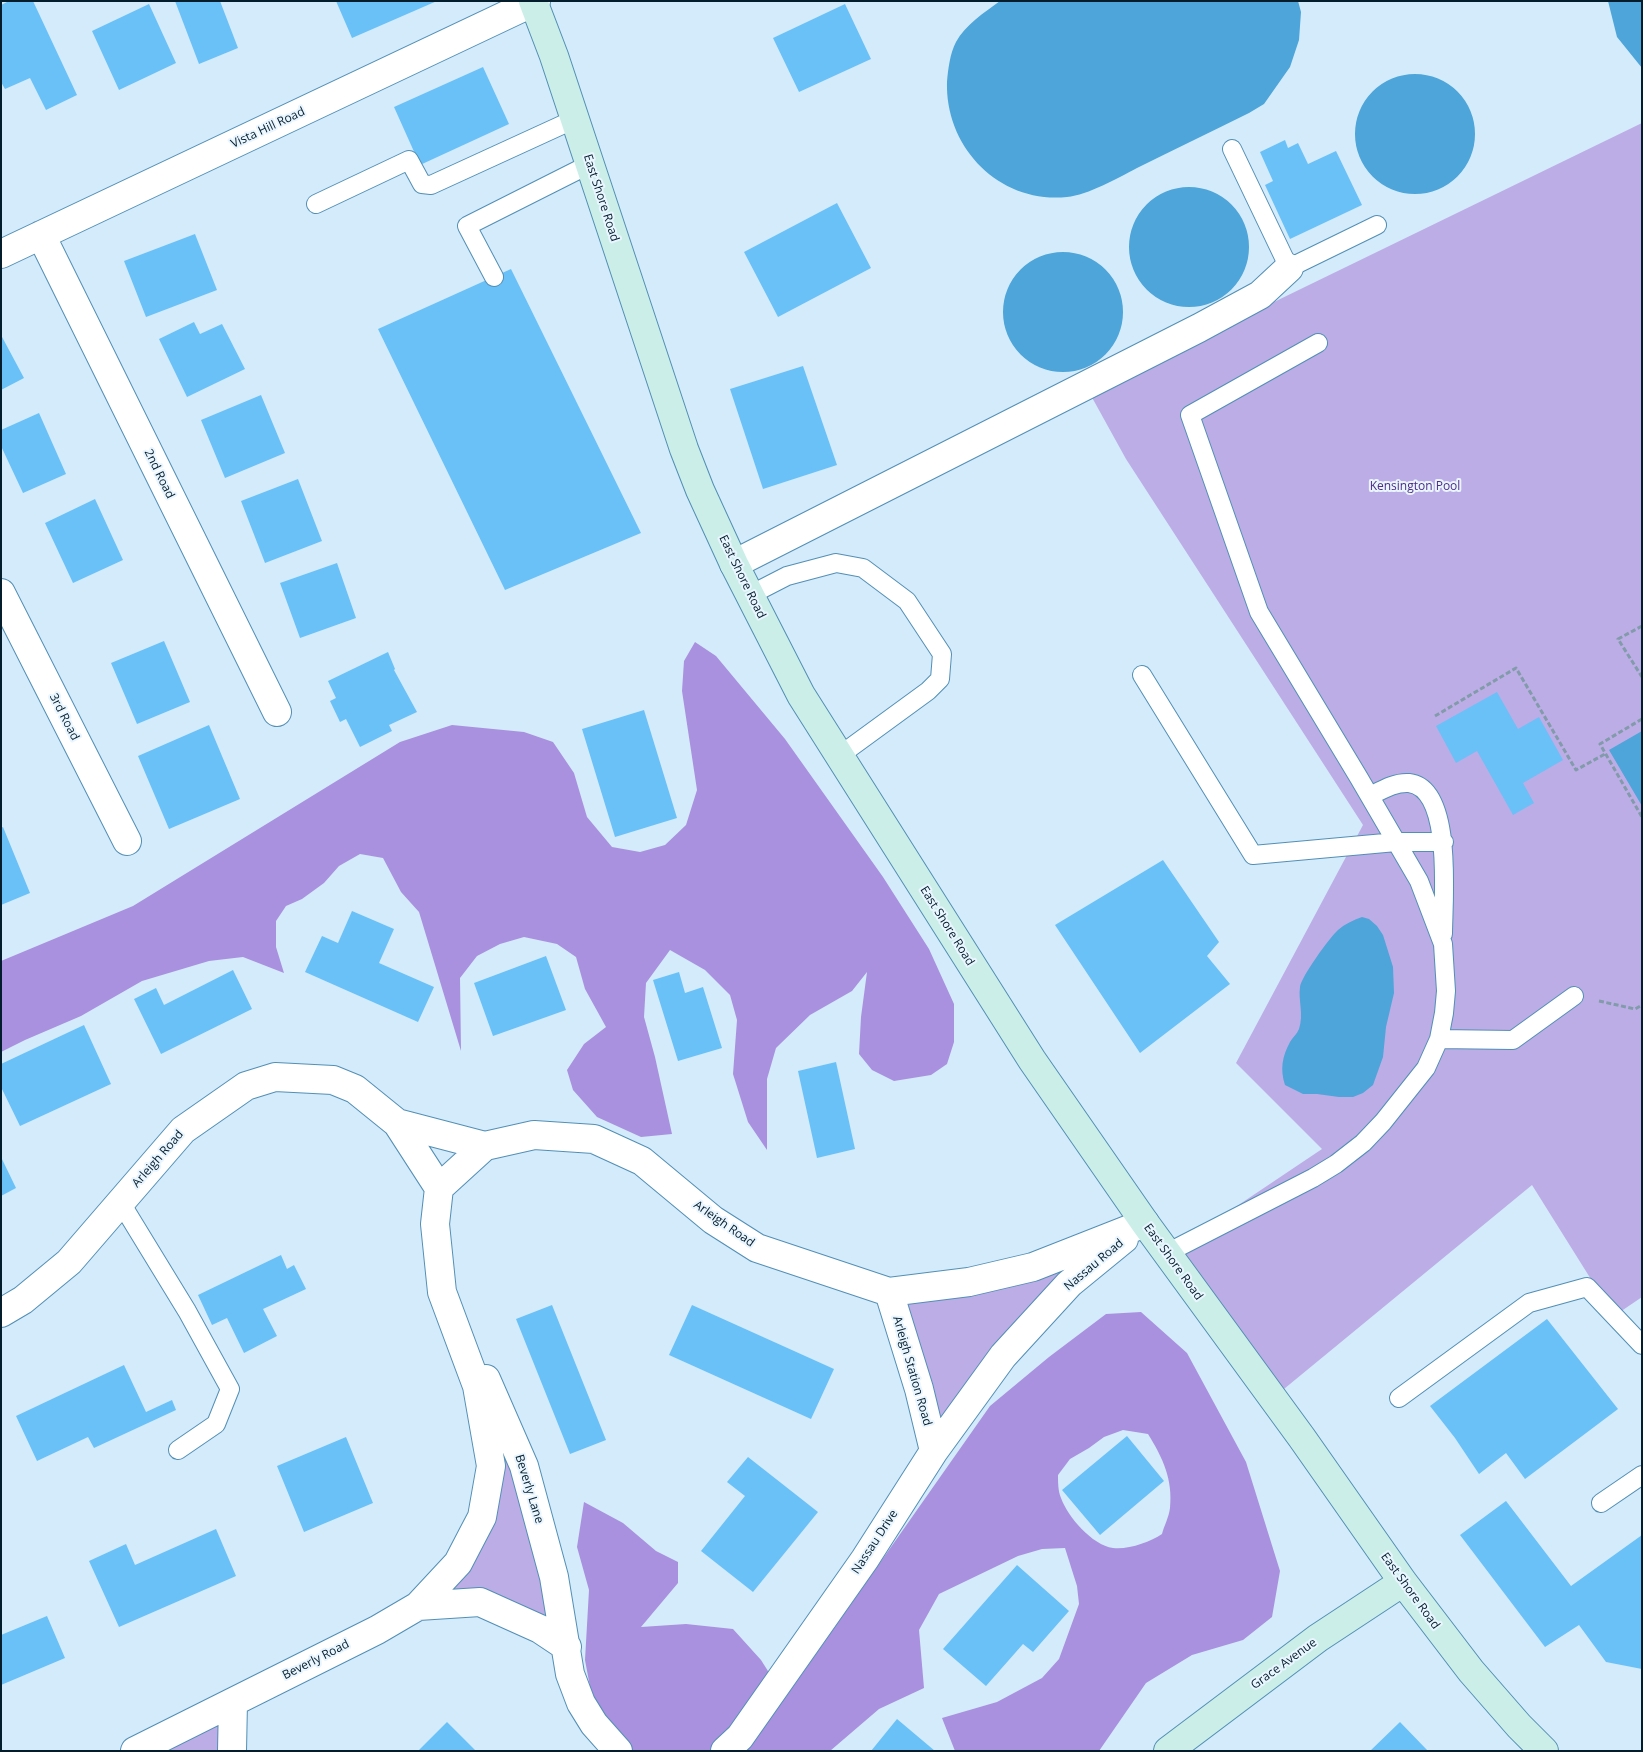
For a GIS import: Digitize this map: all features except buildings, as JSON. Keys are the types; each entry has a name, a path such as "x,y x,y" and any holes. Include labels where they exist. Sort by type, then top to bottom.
{"main road":[{"name":"East Shore Road","path":"534,2 554,56 684,449 700,490 734,564 801,695 1032,1060 1145,1223 1302,1438 1403,1582 1471,1671 1519,1726 1544,1751"},
{"name":"Grace Avenue","path":"1168,1751 1318,1638 1403,1582"}],"street":[{"name":"Vista Hill Road","path":"1,254 534,2"},
{"name":"2nd Road","path":"42,236 277,712"},
{"path":"734,564 1200,328 1260,295 1289,268"},
{"name":"3rd Road","path":"1,593 127,841"},
{"name":"Arleigh Road","path":"1,1313 23,1300 69,1262 183,1130 246,1086 275,1077 333,1080 355,1089 397,1123 446,1181"},
{"name":"Arleigh Road","path":"397,1123 485,1146 534,1135 594,1139 642,1161 713,1220 757,1248 889,1292 969,1282 1034,1267 1145,1223"},
{"path":"446,1181 485,1146"},
{"name":"Beverly Lane","path":"446,1181 435,1224 442,1292 477,1386 491,1466 482,1517 471,1538"},
{"name":"Nassau Road","path":"1026,1332 1069,1284 1145,1223"},
{"name":"Arleigh Station Road","path":"889,1292 919,1389 934,1451"},
{"name":"Beverly Lane","path":"450,1314 491,1388 524,1466 554,1577 570,1674 582,1703 594,1724 618,1751"},
{"name":"Nassau Drive","path":"725,1751 740,1737 865,1559 934,1451 1003,1356 1026,1332"},
{"name":"Beverly Road","path":"136,1751 377,1630 418,1606 458,1563 471,1538"},
{"path":"418,1606 480,1602 540,1629 566,1647"},
{"path":"232,1751 233,1702"}],"lane":[{"path":"316,204 409,160 422,184 431,185 575,119"},
{"path":"1232,149 1289,268 1376,225"},
{"path":"494,277 467,226 590,164"},
{"path":"1318,343 1190,415 1258,612 1370,796 1419,881 1443,944"},
{"path":"750,595 787,576 836,563 863,568 907,601 942,654 940,679 928,691 839,756"},
{"path":"1142,675 1253,855 1396,842 1444,842"},
{"path":"1167,1253 1313,1178 1363,1143 1383,1122 1426,1068 1439,1040 1446,991 1443,944 1444,842 1440,824 1426,792 1419,786 1409,783 1398,784 1370,796"},
{"path":"1439,1040 1513,1040 1574,996"},
{"path":"121,1202 187,1311 230,1389 216,1424 178,1450"},
{"path":"1399,1398 1529,1304 1587,1288 1642,1345"},
{"path":"1601,1503 1642,1475"}],"path":[{"path":"1642,626 1618,639 1642,677"},
{"path":"1435,716 1516,668 1576,770 1605,754"},
{"path":"1642,719 1600,744 1642,817"},
{"path":"1574,996 1635,1009 1642,1005"}],"green space":[{"name":"Kensington Pool","path":"1642,123 1642,1297 1614,1316 1532,1185 1273,1398 1167,1253 1322,1149 1236,1063 1363,825 1126,459 1089,392"},
{"path":"1145,1223 1069,1284 934,1451 889,1292"},
{"path":"491,1388 567,1647 480,1602 418,1606 482,1517"},
{"path":"233,1702 232,1751 135,1751"}],"shaded area":[{"path":"695,642 716,656 785,739 883,877 929,949 954,1004 954,1042 947,1064 931,1075 894,1081 872,1070 859,1054 861,1017 867,972 852,991 810,1015 776,1048 767,1079 767,1150 748,1122 733,1074 737,1020 730,995 705,970 670,950 646,983 644,1017 672,1134 641,1137 597,1117 573,1090 567,1070 584,1044 606,1027 585,989 576,957 557,944 524,937 500,944 477,956 460,978 461,1051 419,912 401,892 383,858 360,854 339,866 324,883 302,899 286,906 276,921 276,947 284,973 243,957 209,961 142,981 81,1016 1,1052 1,961 133,906 400,742 452,725 524,732 553,742 574,773 587,817 612,847 640,852 665,845 686,825 697,790 682,691 684,661"},
{"path":"1141,1312 1187,1353 1246,1462 1280,1571 1272,1617 1243,1640 1192,1655 1146,1683 1099,1751 955,1751 942,1718 997,1702 1042,1678 1059,1659 1079,1604 1077,1586 1065,1548 1042,1549 1018,1556 939,1594 919,1630 924,1688 879,1709 830,1751 632,1751 620,1744 596,1719 585,1660 589,1590 577,1547 584,1502 623,1523 656,1551 678,1562 678,1583 641,1627 686,1624 733,1629 761,1660 785,1698 990,1406 1049,1357 1106,1314","holes":["1123,1430 1148,1434 1166,1470 1170,1488 1169,1511 1162,1534 1132,1547 1113,1548 1105,1546 1089,1536 1069,1513 1060,1495 1058,1475 1070,1459 1104,1437"]}],"water":[{"path":"1000,1 1298,1 1301,12 1299,40 1290,67 1264,104 1093,190 1075,196 1043,197 1020,191 999,181 981,167 966,149 955,129 949,106 947,82 954,46 970,24"},
{"path":"1608,1 1642,1 1642,68 1617,37"},
{"path":"1415,74 1438,79 1448,84 1457,92 1465,101 1470,111 1475,134 1470,157 1465,167 1457,176 1448,184 1438,189 1415,194 1392,189 1382,184 1373,176 1365,167 1360,157 1355,134 1360,111 1365,101 1373,92 1382,84 1392,79"},
{"path":"1189,187 1212,192 1222,197 1231,205 1239,214 1244,224 1249,247 1244,270 1239,280 1231,289 1222,297 1212,302 1189,307 1166,302 1156,297 1147,289 1139,280 1134,270 1129,247 1134,224 1139,214 1147,205 1156,197 1166,192"},
{"path":"1063,252 1086,257 1096,262 1105,270 1113,279 1118,289 1123,312 1118,335 1113,345 1105,354 1096,362 1086,367 1063,372 1040,367 1030,362 1021,354 1013,345 1008,335 1003,312 1008,289 1013,279 1021,270 1030,262 1040,257"},
{"path":"1642,731 1642,806 1609,750"},
{"path":"1362,917 1369,919 1383,935 1393,967 1394,993 1386,1027 1383,1057 1373,1085 1363,1093 1353,1097 1303,1094 1285,1085 1282,1068 1285,1053 1298,1031 1300,1023 1300,987 1316,957 1334,934 1346,924"}]}
